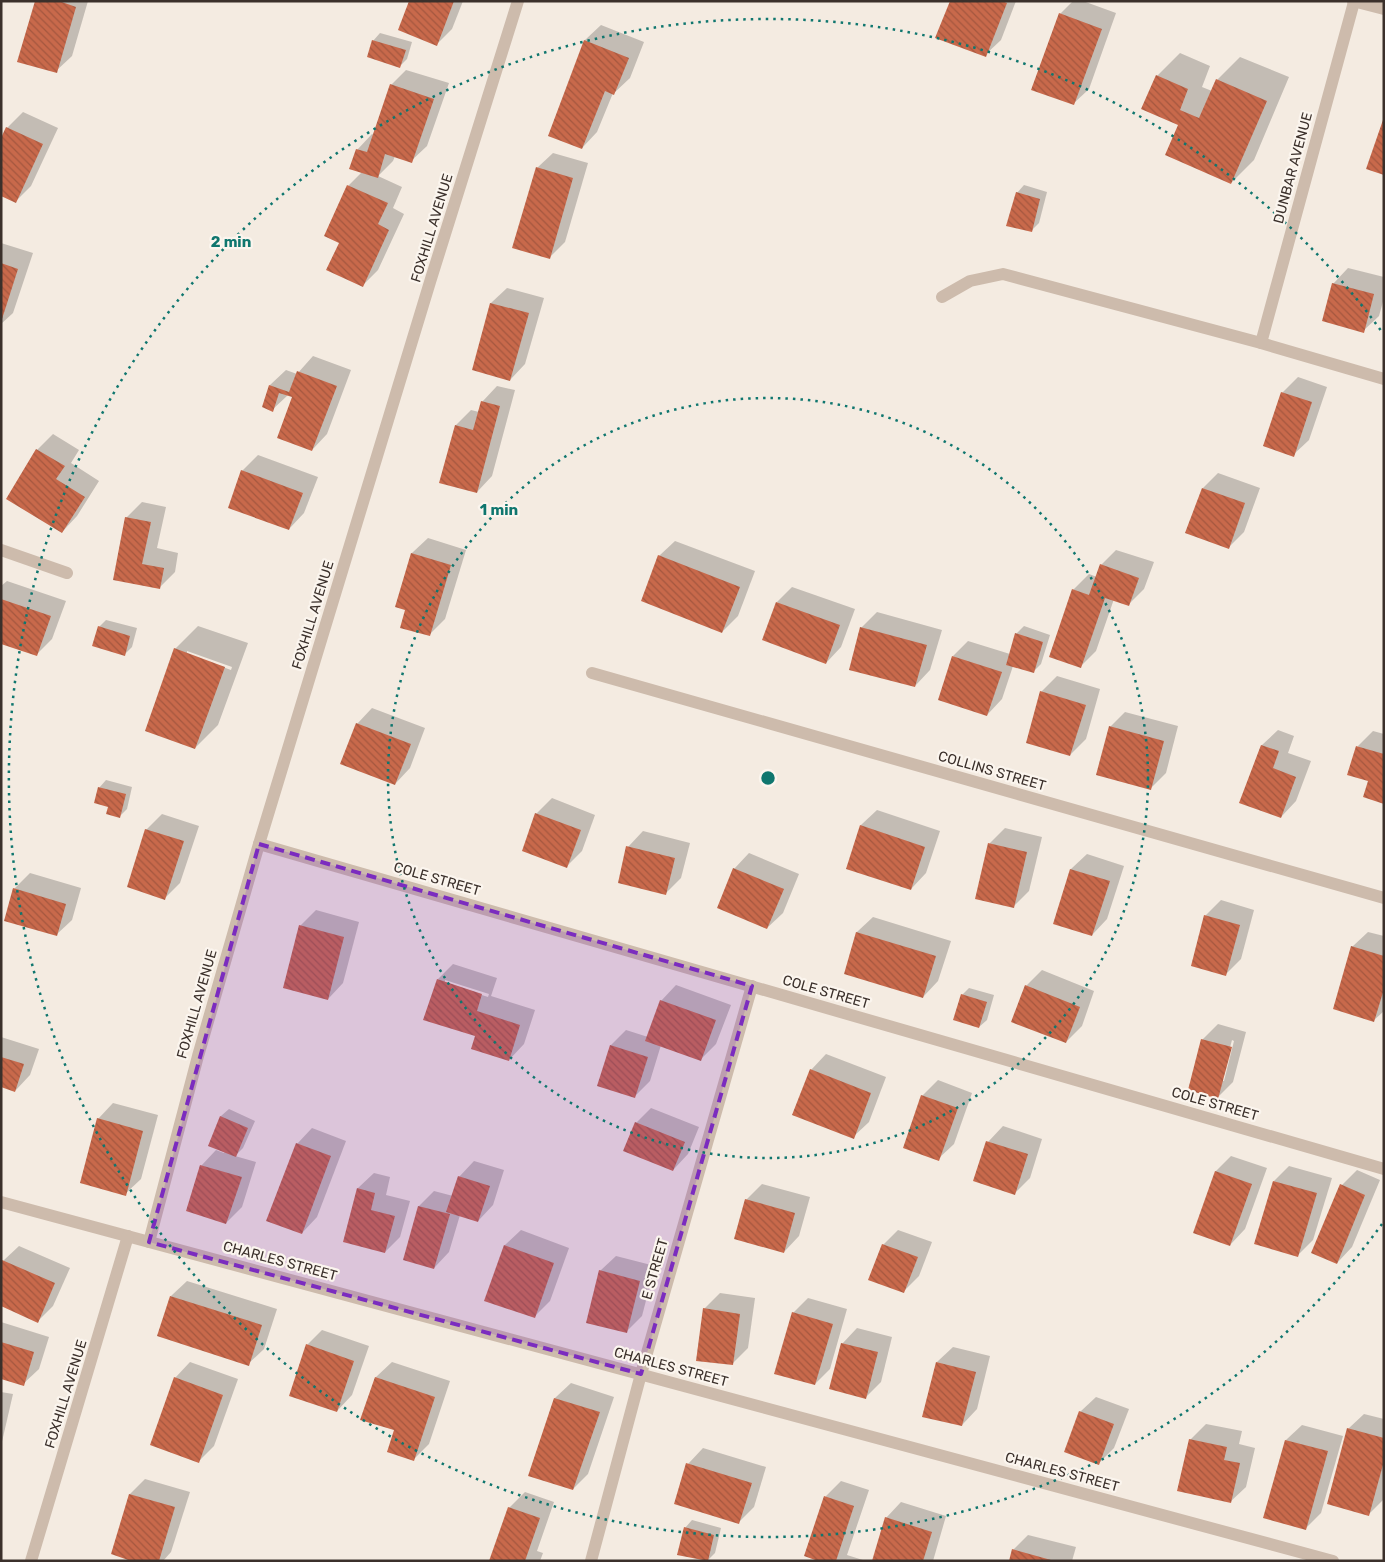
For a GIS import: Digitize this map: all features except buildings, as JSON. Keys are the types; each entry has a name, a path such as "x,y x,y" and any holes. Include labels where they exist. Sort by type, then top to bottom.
{"street":[{"name":"FOXHILL AVENUE","path":"149,1242 198,1056 259,844 430,282 518,1"},
{"path":"1353,1 1384,9"},
{"name":"DUNBAR AVENUE","path":"1261,343 1353,1"},
{"path":"942,297 970,281 1002,274 1261,343 1384,379"},
{"path":"1,550 67,572"},
{"name":"COLLINS STREET","path":"592,673 1384,898"},
{"name":"COLE STREET","path":"259,844 1384,1169"},
{"name":"E STREET","path":"591,1561 641,1374 752,986"},
{"name":"CHARLES STREET","path":"1,1202 1334,1561"},
{"name":"FOXHILL AVENUE","path":"31,1561 128,1236"}],"highlighted area":[{"path":"259,844 752,986 641,1374 149,1242"}]}
